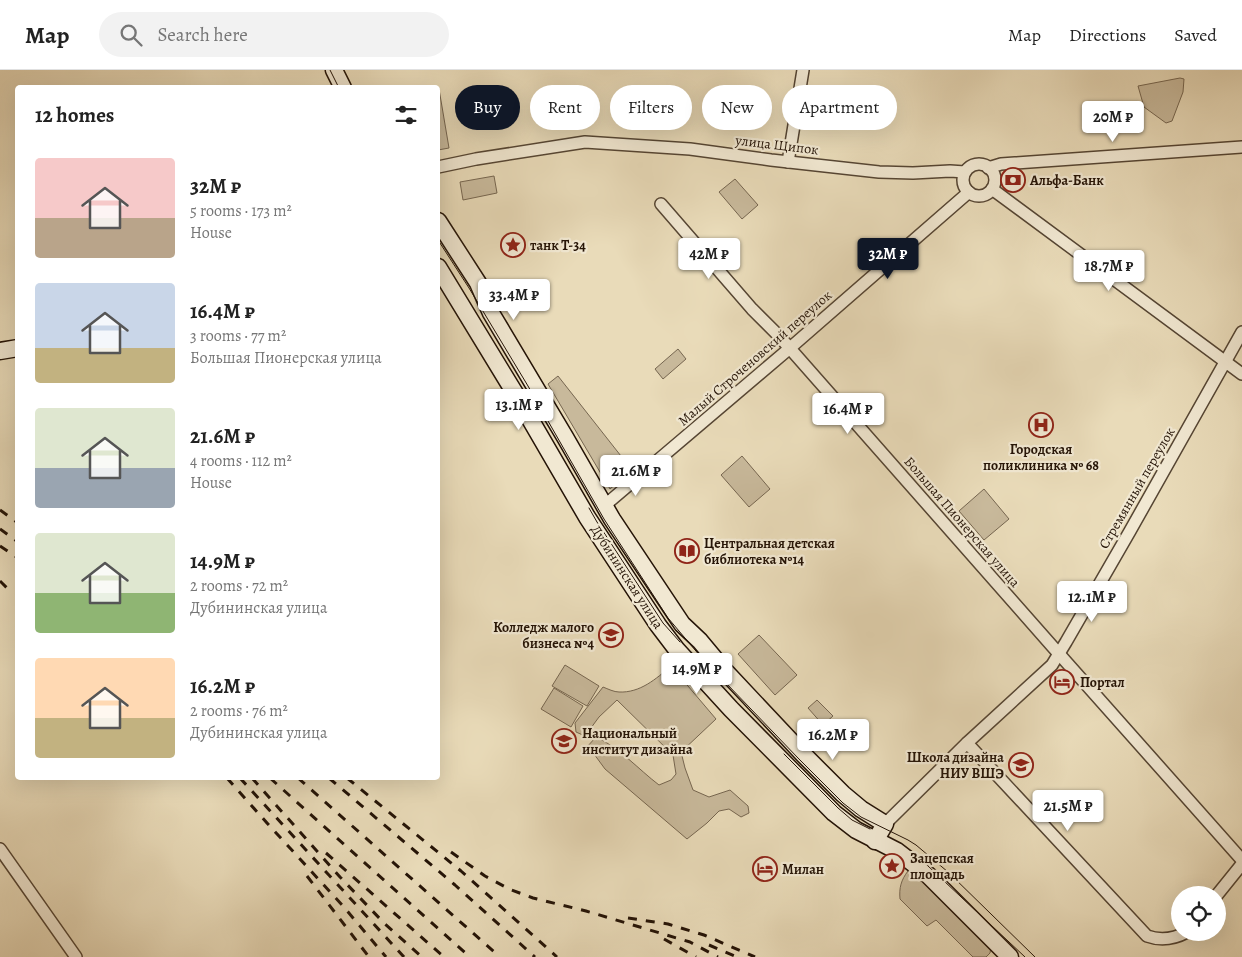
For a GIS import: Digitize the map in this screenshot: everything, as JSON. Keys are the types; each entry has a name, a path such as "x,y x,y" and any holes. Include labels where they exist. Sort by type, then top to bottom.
{"main road":[{"path":"334,70 342,85"},
{"name":"Дубининская улица","path":"440,224 478,283 491,313 604,506 682,624 700,641 725,671 803,754 843,794 885,824"},
{"name":"Дубининская улица","path":"440,270 587,517 658,626 691,666 828,806 848,824 875,841 897,851 928,875 1006,952"},
{"path":"0,351 15,348"},
{"path":"875,841 885,824"}],"street":[{"path":"788,162 803,70"},
{"name":"улица Щипок","path":"440,167 585,142 690,148 788,162 900,173 965,172"},
{"path":"988,168 1001,164 1242,147"},
{"path":"976,164 984,165 988,168 994,175 992,189 984,195 978,196 969,192 963,183 965,172 976,164"},
{"path":"992,189 1242,374"},
{"name":"Малый Строченовский переулок","path":"604,506 790,348 969,192"},
{"name":"Большая Пионерская улица","path":"661,204 1242,862"},
{"name":"Стремянный переулок","path":"885,824 1052,665 1242,332"},
{"path":"967,744 1147,936 1157,940 1171,938"},
{"path":"0,849 76,957"},
{"path":"1224,886 1242,862"}],"shaded area":[{"path":"1180,78 1184,79 1183,92 1172,121 1166,123 1144,107 1138,86"},
{"path":"440,95 449,148 440,150"},
{"path":"494,176 497,193 463,200 460,182"},
{"path":"735,179 758,205 742,219 719,192"},
{"path":"678,349 686,359 663,379 655,369"},
{"path":"558,376 632,470 610,489 548,384"},
{"path":"742,456 770,489 749,507 721,475"},
{"path":"984,489 1009,519 984,540 959,511"},
{"path":"759,635 797,675 775,695 738,654"},
{"path":"565,665 599,686 587,706 552,686"},
{"path":"671,666 716,719 681,752 693,790 709,797 730,790 748,806 749,813 741,817 729,809 719,811 687,839 605,769 594,754 586,748 596,737 621,753 659,785 671,780 676,774 673,755 617,700 599,717 585,736 576,732 575,723 603,687 617,692 627,692 641,688"},
{"path":"554,688 583,706 571,727 541,709"},
{"path":"817,700 833,716 823,725 808,708"},
{"path":"908,871 925,881 991,947 990,953 986,957 973,957 936,920 927,926 900,899 901,884"}],"tram line":[{"path":"330,70 338,85"},
{"path":"440,243 528,386 604,519 668,618 701,657 843,803 861,817 916,845 948,872 1035,957"},
{"path":"589,508 663,623 680,642"},
{"path":"784,754 838,808 852,820 870,829"},
{"path":"912,851 1025,957"}],"railway":[{"path":"0,510 15,521"},
{"path":"0,529 15,540"},
{"path":"0,546 15,556"},
{"path":"0,581 10,591"},
{"path":"229,780 343,906 386,957"},
{"path":"242,780 404,957"},
{"path":"254,780 340,877 384,923 422,957"},
{"path":"272,780 470,957"},
{"path":"300,780 500,957"},
{"path":"331,780 455,885 535,957"},
{"path":"349,780 461,871 557,957"},
{"path":"451,852 485,876 509,889 533,898 586,911 690,942 718,957"},
{"path":"326,853 444,957"},
{"path":"307,876 369,957"},
{"path":"628,918 668,924 704,935 755,957"},
{"path":"664,939 696,957"},
{"path":"709,945 737,957"}],"place":[{"name":"Альфа-Банк","path":"1013,180"},
{"name":"танк Т-34","path":"513,245"},
{"name":"Городская поликлиника № 68","path":"1041,425"},
{"name":"Центральная детская библиотека №14","path":"687,551"},
{"name":"Колледж малого бизнеса №4","path":"611,635"},
{"name":"Портал","path":"1062,682"},
{"name":"Национальный институт дизайна","path":"564,741"},
{"name":"Школа дизайна НИУ ВШЭ","path":"1021,765"},
{"name":"Зацепская площадь","path":"892,866"},
{"name":"Милан","path":"765,869"}]}
